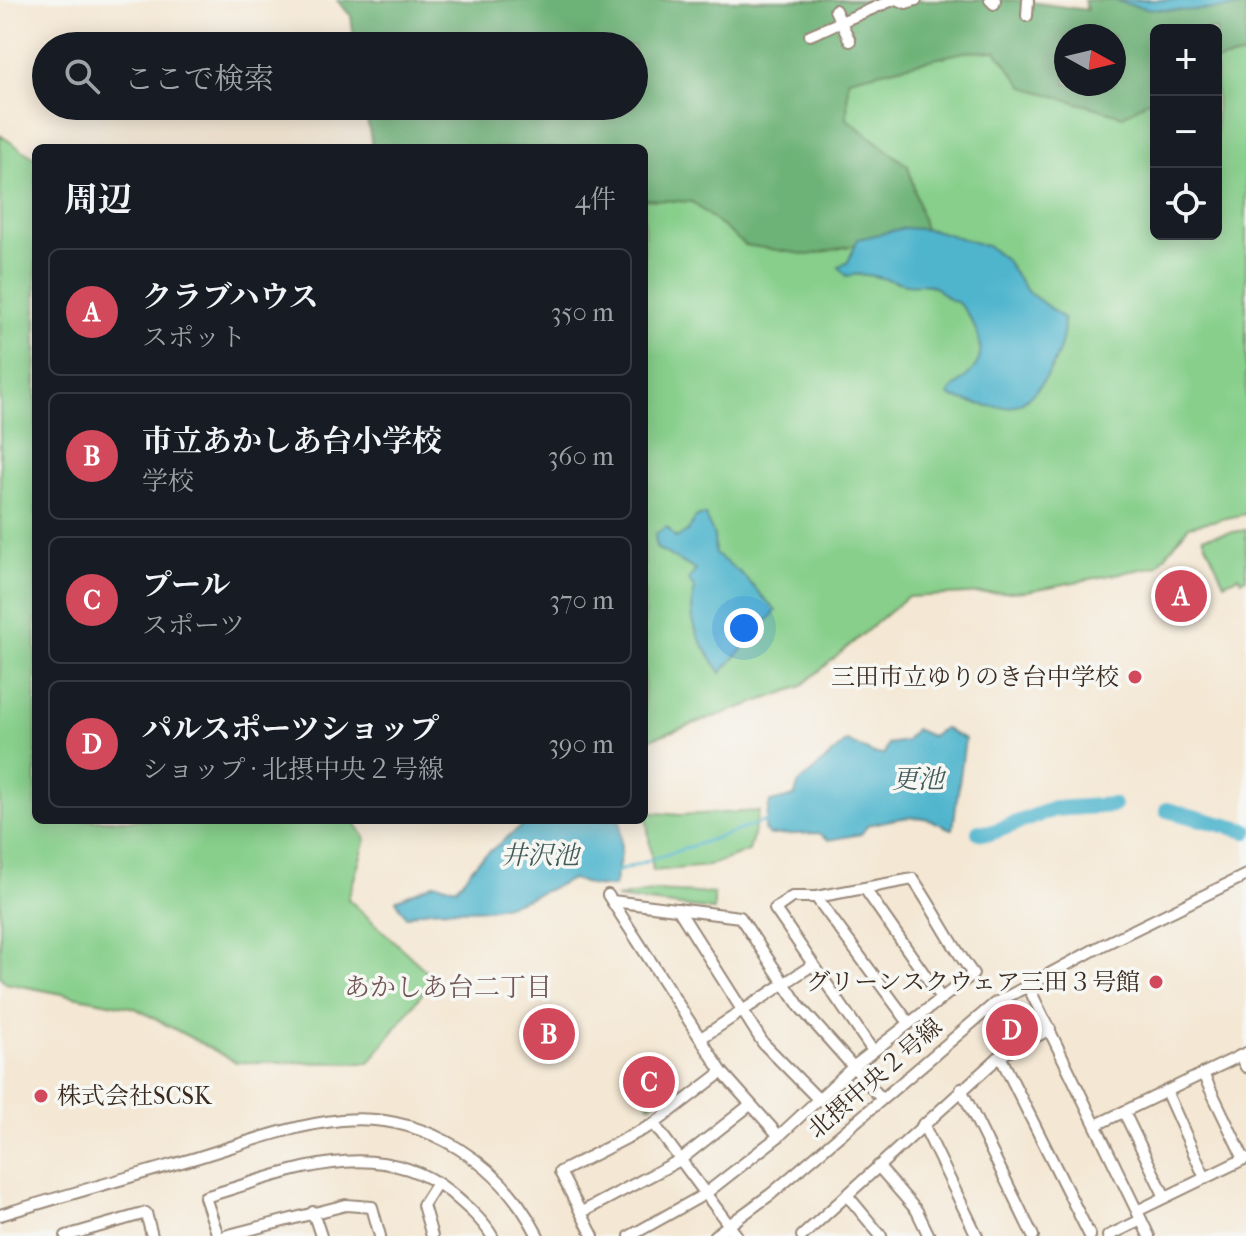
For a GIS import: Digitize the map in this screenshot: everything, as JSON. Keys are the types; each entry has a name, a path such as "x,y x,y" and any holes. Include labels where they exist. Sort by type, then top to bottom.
{"street":[{"path":"810,35 896,0 906,3 916,0"},
{"path":"1027,16 1028,0"},
{"path":"835,10 850,41"},
{"path":"630,1236 705,1194 779,1136 853,1067 973,974 944,934 940,918 913,879 816,897 792,897 775,909 811,966 873,1051"},
{"name":"北摂中央２号線","path":"714,1236 813,1160 955,1034 1027,984 1245,879"},
{"path":"865,889 941,998"},
{"path":"816,897 909,1023"},
{"path":"779,1136 722,1072 610,898 740,917 800,1007 881,1098"},
{"path":"678,909 763,1043 819,1100"},
{"path":"701,1038 811,966"},
{"path":"1027,984 1149,1236"},
{"path":"805,1235 1000,1056 1050,1029"},
{"path":"1096,1125 1243,1055 1246,1067"},
{"path":"1000,1056 1090,1236"},
{"path":"593,1236 560,1172 654,1124 722,1072"},
{"path":"1108,1236 1165,1197 1245,1158 1203,1074"},
{"path":"961,1089 1033,1236"},
{"path":"1166,1091 1205,1178"},
{"path":"582,1212 680,1160 750,1105"},
{"path":"1124,1112 1165,1197"},
{"path":"0,1215 301,1127 363,1120 403,1125 469,1154 508,1188 523,1207 538,1236"},
{"path":"654,1124 737,1236"},
{"path":"923,1124 977,1236"},
{"path":"218,1236 205,1197 311,1166 349,1159 402,1166 437,1183 464,1204 492,1236"},
{"path":"878,1166 917,1211 929,1236"},
{"path":"432,1236 423,1205 437,1183"},
{"path":"847,1195 881,1236"},
{"path":"225,1236 267,1230 313,1212 346,1205 372,1207 380,1236"},
{"path":"313,1212 321,1236"},
{"path":"66,1236 146,1213 152,1236"}],"green space":[{"path":"337,0 1016,0 1087,10 1084,0 1246,0 1246,55 1222,60 1222,24 1150,24 1150,100 1123,116 1055,96 1126,96 1126,24 1054,24 1054,96 1024,87 996,51 964,52 848,79 847,119 908,166 925,230 809,255 745,245 692,202 648,199 648,144 372,144 367,120 648,120 648,32 353,32 351,16"},
{"path":"1087,10 1126,24 1054,24 1054,96 1126,96 1126,24 1150,33 1150,240 1222,240 1222,57 1246,55 1246,514 1189,526 1157,566 1028,591 907,597 800,687 648,740 648,167 798,68"},
{"path":"0,135 32,156 32,824 356,824 366,839 348,899 434,978 369,1063 236,1062 135,1008 6,983 0,976"},
{"path":"1246,530 1246,578 1241,580 1239,576 1224,583 1203,537"},
{"path":"759,811 749,851 708,866 653,871 648,812 680,815"},
{"path":"656,891 714,894 714,910 616,898"},
{"path":"649,1059 671,1090 650,1105 628,1074"}],"water":[{"path":"1114,0 1246,0 1246,6 1163,10"},
{"path":"904,228 934,230 989,247 1005,259 1027,291 1063,318 1061,343 1050,372 1020,403 996,407 948,395 975,367 980,351 973,324 957,302 929,285 907,284 869,275 846,276 839,267 848,262 858,239"},
{"path":"705,515 714,536 715,554 742,574 776,611 721,673 702,643 694,623 692,601 695,589 688,580 696,570 656,548 655,534 667,527 676,538 687,532 696,517"},
{"name":"更池","path":"944,728 965,739 953,829 913,817 868,825 861,834 829,840 819,833 769,835 764,830 770,802 795,796 798,784 847,741 874,754 884,754 888,744 906,741 915,729 931,736"},
{"name":"井沢池","path":"524,824 620,824 621,854 614,887 593,886 572,879 498,907 436,910 406,917 396,900 435,883 456,888 479,860"}],"waterway":[{"path":"979,832 990,833 1054,809 1113,805"},
{"path":"1167,810 1246,831"},
{"path":"618,871 766,821"}],"place":[{"name":"クラブハウス","path":"1181,596"},
{"name":"三田市立ゆりのき台中学校","path":"1135,677"},
{"name":"グリーンスクウェア三田３号館","path":"1156,982"},
{"name":"パルスポーツショップ","path":"1012,1030"},
{"name":"市立あかしあ台小学校","path":"549,1034"},
{"name":"プール","path":"649,1082"},
{"name":"株式会社SCSK","path":"41,1096"}],"district":[{"name":"あかしあ台二丁目","path":"448,987"}]}
